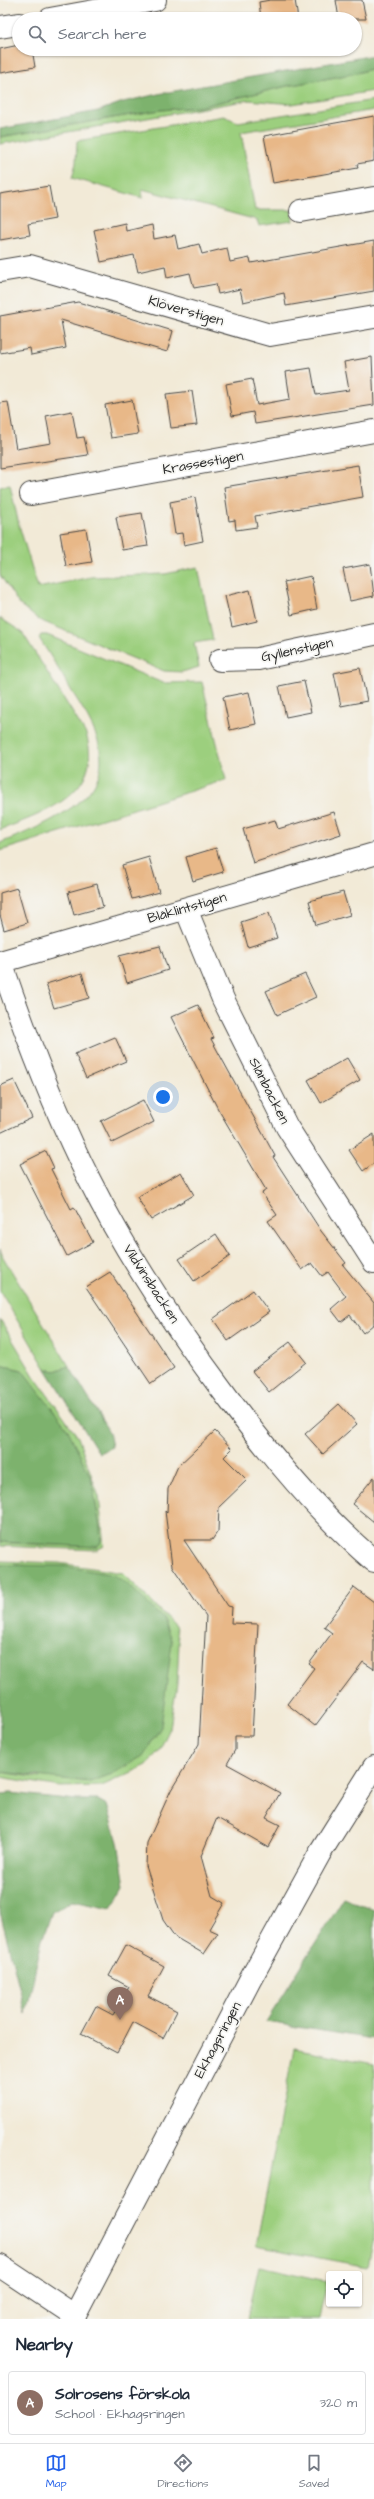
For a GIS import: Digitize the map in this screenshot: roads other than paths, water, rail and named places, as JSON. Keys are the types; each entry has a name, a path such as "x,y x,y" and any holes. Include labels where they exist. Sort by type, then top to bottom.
{"street":[{"path":"89,12 155,0"},
{"path":"0,27 12,25"},
{"path":"301,211 374,198"},
{"name":"Klöverstigen","path":"0,271 30,266 270,335 374,317"},
{"name":"Krassestigen","path":"31,494 374,431"},
{"name":"Gyllenstigen","path":"220,660 258,659 374,634"},
{"name":"Blåklintstigen","path":"0,962 374,855"},
{"name":"Slånbacken","path":"186,909 223,999 288,1127 374,1262"},
{"name":"Vildvinsbacken","path":"0,962 30,1047 50,1094 90,1181 125,1244 200,1361 251,1429 302,1489 374,1559"},
{"name":"Ekhagsringen","path":"74,2318 254,1973 320,1853 374,1767"},
{"path":"0,2266 74,2318"}],"place":[{"name":"Solrosens förskola","path":"120,2020"}]}
